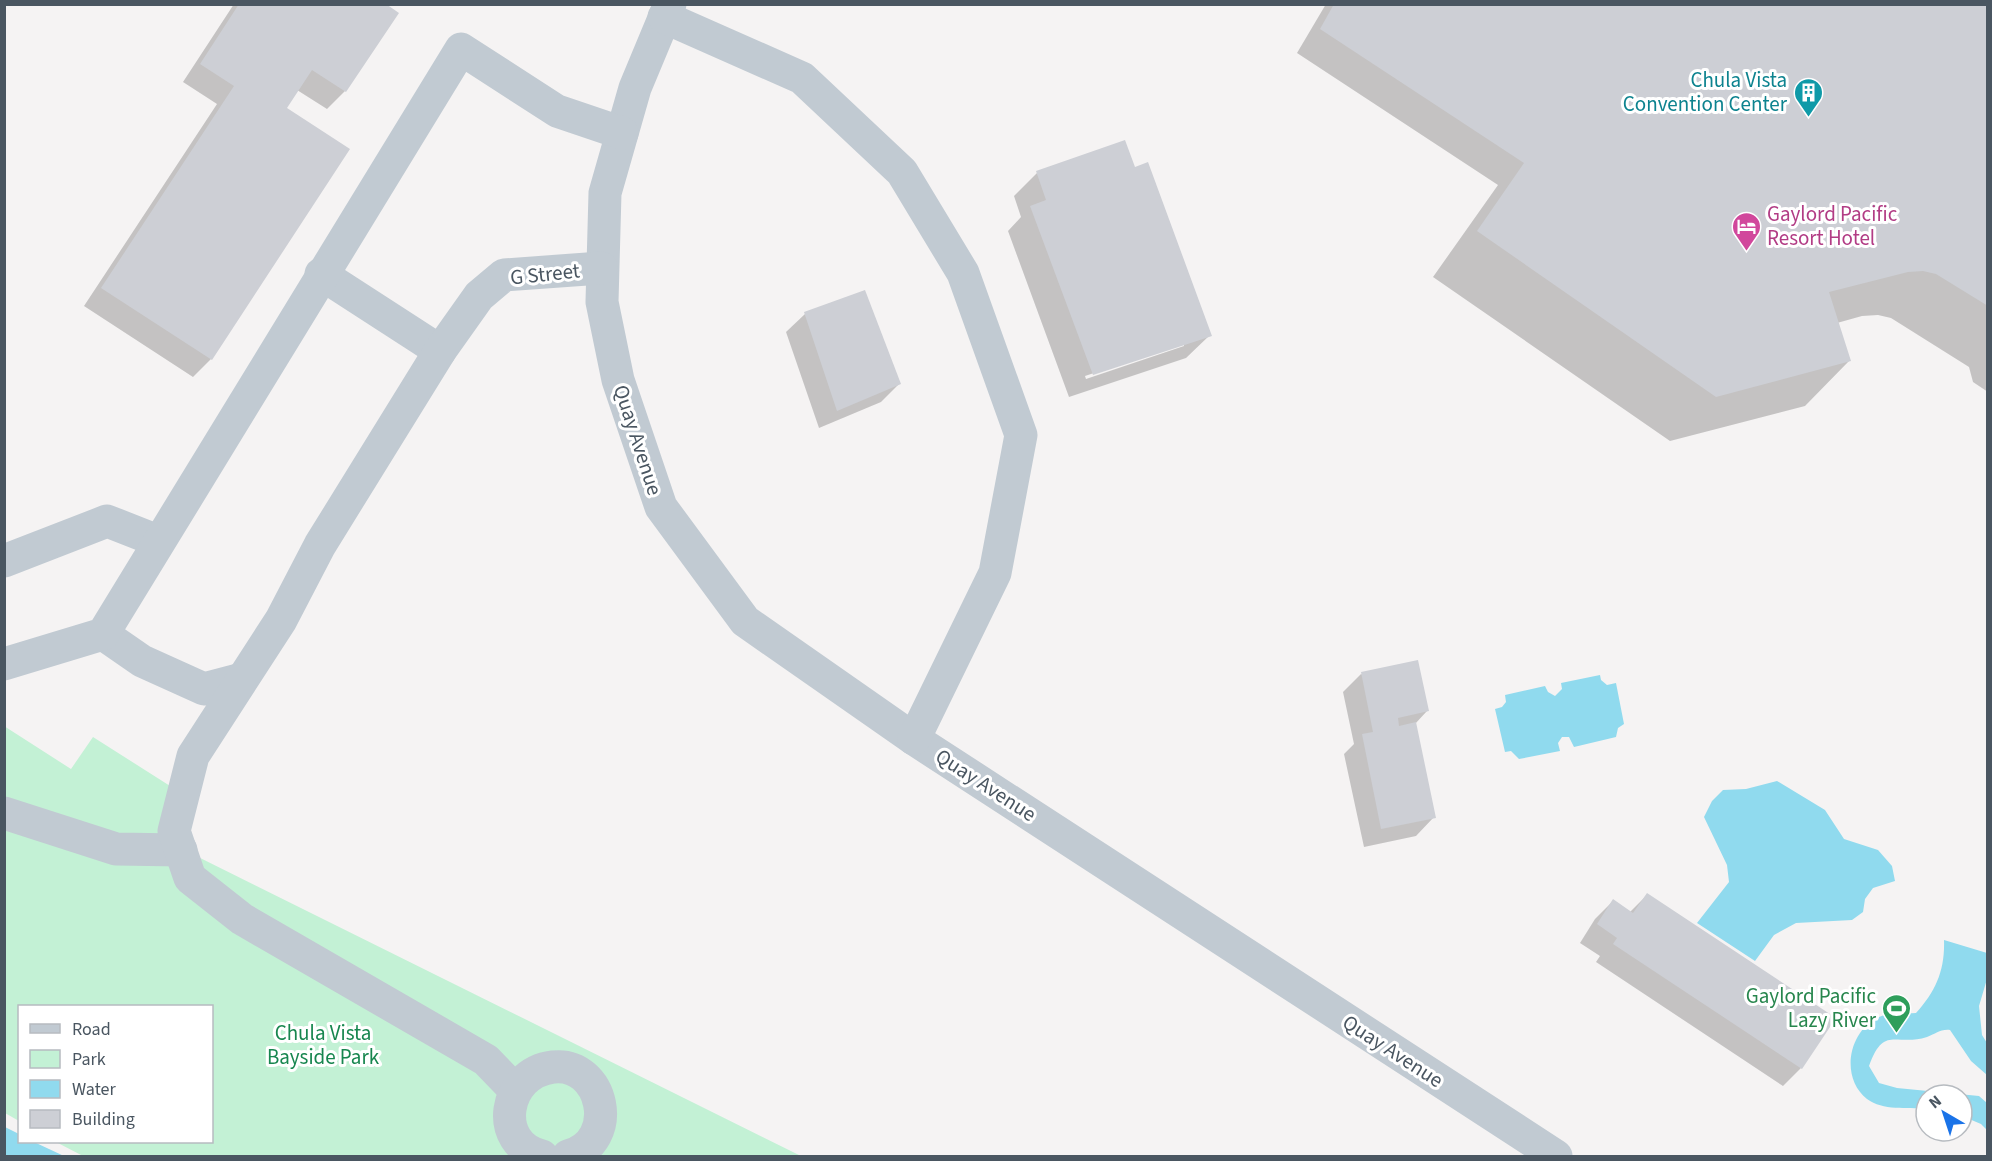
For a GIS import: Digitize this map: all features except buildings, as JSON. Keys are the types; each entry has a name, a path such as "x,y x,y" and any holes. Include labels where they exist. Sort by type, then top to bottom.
{"street":[{"name":"G Street","path":"242,679 280,620 320,545 440,351 479,296 504,275 601,268 605,193 635,88 667,11"},
{"path":"667,11 802,78 902,172 963,273 1021,435 995,573 914,739"},
{"path":"4,664 103,634 321,274 461,49 556,111 622,133"},
{"name":"Quay Avenue","path":"601,268 602,302 618,380 661,507 745,621 914,739 1556,1156"},
{"path":"321,274 440,351"},
{"path":"4,561 107,521 158,541"},
{"path":"103,634 142,661 204,689 242,679"},
{"path":"242,679 193,756 174,831 190,878 242,919 486,1060 515,1090"},
{"path":"4,813 116,849 181,850"},
{"path":"543,1156 532,1154 515,1137 508,1114 515,1090 532,1073 555,1066 579,1073 596,1089 602,1113 596,1136 579,1153 568,1156"}],"green space":[{"name":"Chula Vista Bayside Park","path":"4,726 71,769 93,737 189,798 166,841 801,1156 83,1156 58,1143 213,1143 213,1005 18,1005 18,1120 5,1113"}],"water":[{"path":"1600,675 1601,680 1607,685 1616,683 1624,724 1618,728 1616,737 1574,747 1569,737 1562,737 1558,743 1560,751 1519,759 1511,751 1505,752 1495,709 1502,707 1506,702 1505,695 1545,686 1548,692 1555,696 1562,689 1561,683"},
{"path":"1777,781 1825,810 1844,839 1878,850 1892,866 1895,881 1873,888 1865,899 1863,912 1852,920 1796,923 1774,935 1755,961 1697,923 1729,882 1727,865 1704,817 1712,801 1723,790 1746,789"},
{"name":"Gaylord Pacific Lazy River","path":"1944,940 1987,953 1987,979 1979,1006 1982,1035 1987,1043 1987,1075 1971,1061 1950,1030 1916,1039 1886,1041 1880,1045 1869,1066 1879,1083 1914,1090 1914,1108 1888,1107 1873,1103 1858,1090 1853,1079 1851,1055 1854,1044 1868,1024 1883,1015 1916,1013 1929,997 1938,980"},
{"name":"Gaylord Pacific Lazy River","path":"1974,1096 1979,1096 1987,1103 1987,1130 1974,1121"},
{"path":"5,1127 18,1134 18,1143 36,1143 64,1156 5,1156"}],"place":[{"name":"Chula Vista Convention Center","path":"1808,118"},
{"name":"Gaylord Pacific Resort Hotel","path":"1746,252"},
{"name":"Gaylord Pacific Lazy River","path":"1897,1034"}]}
